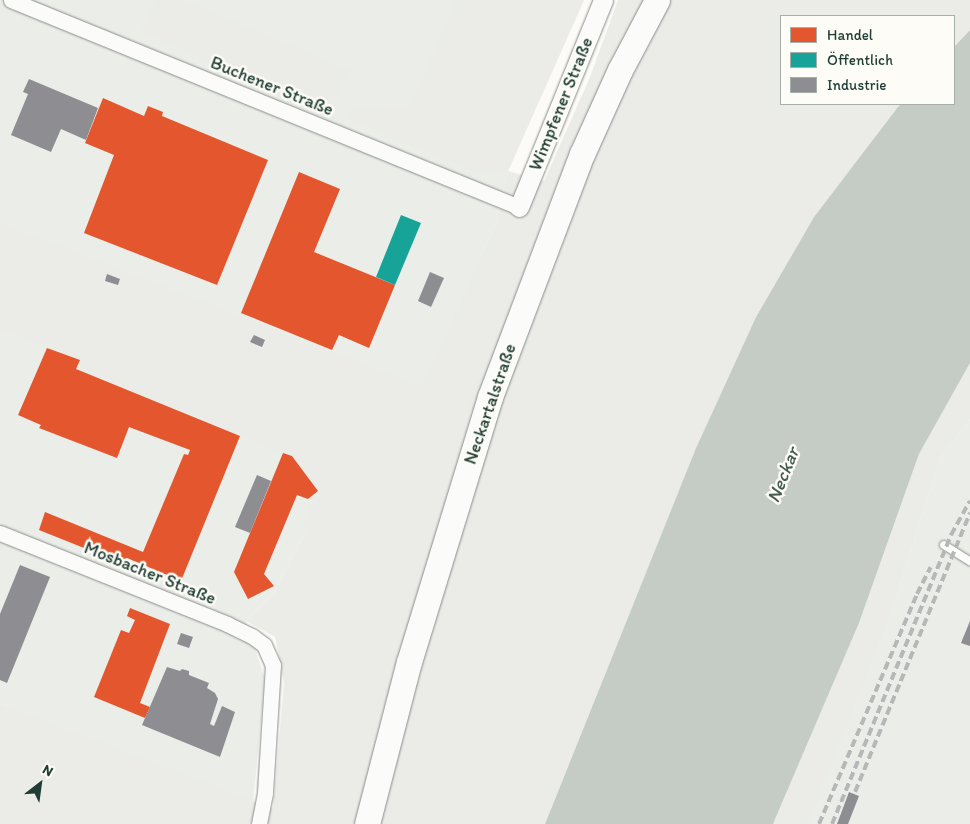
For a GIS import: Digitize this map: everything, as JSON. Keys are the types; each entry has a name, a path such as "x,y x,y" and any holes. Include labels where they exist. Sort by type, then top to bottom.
{"main road":[{"name":"Neckartalstraße","path":"367,824 409,662 490,397 582,154 620,70 657,0"}],"street":[{"name":"Buchener Straße","path":"12,0 519,208"},
{"name":"Wimpfener Straße","path":"519,208 603,0"},
{"name":"Mosbacher Straße","path":"0,533 252,636 264,645 273,665 265,793 258,824"}],"lane":[{"path":"944,545 970,562"}],"shaded area":[{"path":"0,0 584,0 508,171 496,223 410,411 301,541 274,593 246,621 265,679 253,803 0,703"},
{"path":"155,0 182,0 349,70 330,111 141,32"},
{"path":"456,0 584,0 508,171 474,171 347,119 350,110 411,106"},
{"path":"618,0 970,0 970,30 955,46 955,15 780,15 780,105 900,105 814,217 756,317 696,448 545,824 0,824 0,703 273,809 284,682 275,637 246,621 274,593 301,541 310,530 302,524 318,491 292,456 76,369 79,360 0,329 0,223 421,386 496,223 508,171 544,181 590,77"},
{"path":"970,363 970,419 940,458 886,629 808,824 773,824 859,623 919,454"},
{"path":"970,419 970,824 807,824 886,629 940,458"}],"water":[{"name":"Neckar","path":"970,30 970,363 919,454 859,623 773,824 545,824 696,448 756,317 814,217 898,107 900,105 955,105 955,46"}],"building: Handel":[{"path":"103,98 144,116 148,106 163,112 162,116 268,160 217,285 84,233 114,155 85,143"},
{"path":"299,172 340,189 314,252 395,285 369,348 339,335 332,350 241,313"},
{"path":"47,348 80,360 76,369 240,436 181,581 127,558 119,562 39,530 45,512 143,552 184,454 188,455 190,450 129,427 117,458 39,428 41,425 18,415"},
{"path":"283,453 292,456 318,491 308,499 297,495 264,574 274,586 248,599 234,572"},
{"path":"130,608 170,624 140,703 150,707 145,718 94,697 121,630 129,633 135,620 127,616"}],"building: Öffentlich":[{"path":"401,215 421,223 395,285 376,277"}],"building: Industrie":[{"path":"29,79 98,108 86,140 61,129 51,152 11,135 28,94 23,92"},
{"path":"430,272 444,278 431,307 418,301"},
{"path":"107,274 120,279 118,285 105,281"},
{"path":"254,335 265,340 262,347 250,342"},
{"path":"257,475 271,481 250,533 235,527"},
{"path":"20,565 50,577 7,683 0,680 0,614"},
{"path":"970,621 970,646 961,643"},
{"path":"181,633 193,637 189,648 177,644"},
{"path":"167,667 180,671 182,669 189,671 189,675 209,683 207,688 215,693 218,699 210,724 214,726 222,706 235,712 220,757 142,725"},
{"path":"849,792 859,796 848,824 837,824"}],"railway":[{"path":"832,824 951,535 970,501"},
{"path":"855,792 970,513"},
{"path":"819,824 917,594 931,567"}]}
